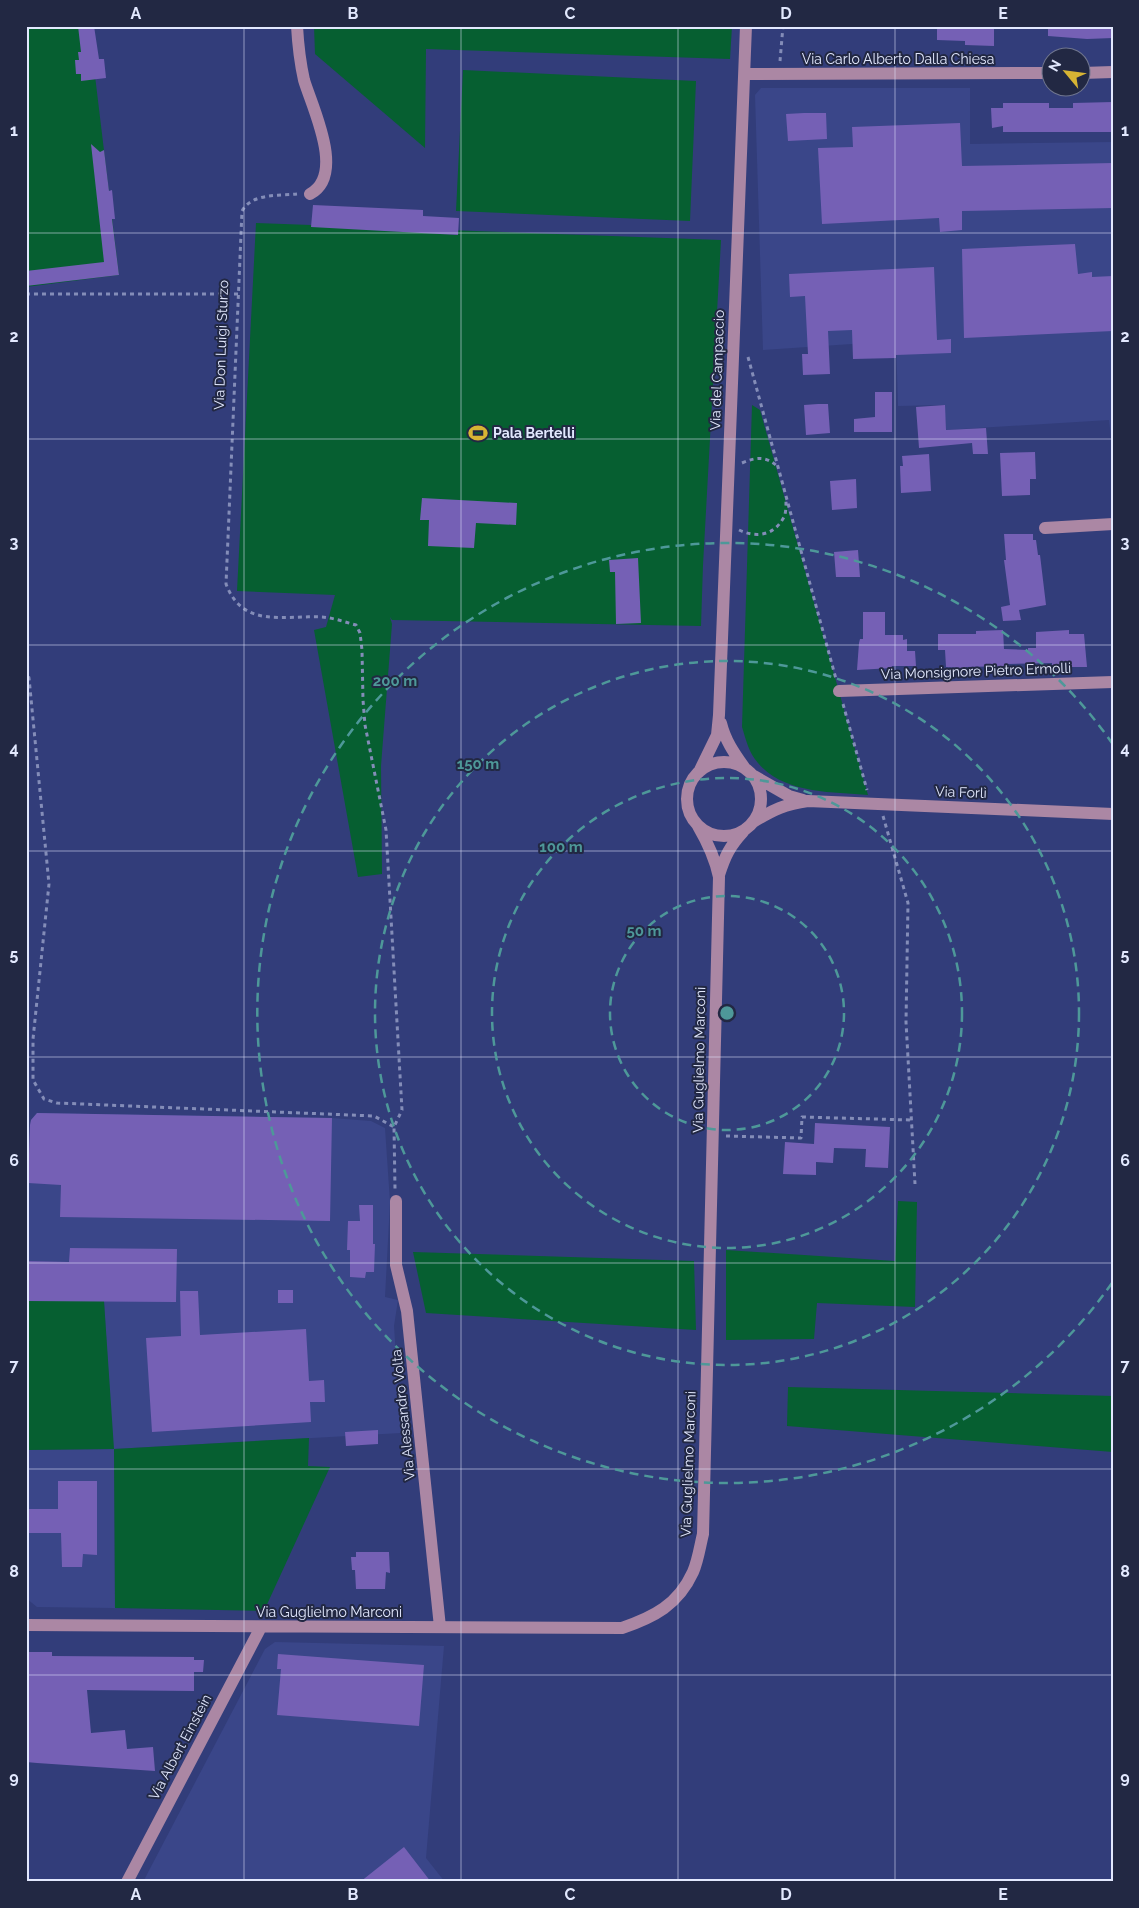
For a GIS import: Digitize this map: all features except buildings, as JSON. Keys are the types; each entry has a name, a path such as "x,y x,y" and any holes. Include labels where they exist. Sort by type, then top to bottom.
{"street":[{"path":"297,26 300,61 308,94 321,127 326,159 324,175 320,186 310,194"},
{"name":"Via del Campaccio","path":"699,772 717,735 719,715 746,26"},
{"path":"1092,73 1113,72"},
{"name":"Via Carlo Alberto Dalla Chiesa","path":"745,74 1042,73"},
{"path":"1045,528 1113,524"},
{"name":"Via Monsignore Pietro Ermolli","path":"839,691 1113,682"},
{"name":"Via del Campaccio","path":"719,715 724,733 732,750 749,772"},
{"path":"721,762 733,763 749,772 760,787 762,799 759,811 749,826 732,835 720,836 698,826 691,816 688,804 690,787 699,772 709,765 721,762"},
{"name":"Via Forlì","path":"749,772 789,796 808,801"},
{"name":"Via Forlì","path":"749,826 788,803 808,801 1113,814"},
{"name":"Via Guglielmo Marconi","path":"26,1625 622,1628 640,1622 667,1607 683,1590 694,1571 702,1534 719,877 710,845 698,826"},
{"name":"Via Guglielmo Marconi","path":"719,877 724,860 732,844 749,826"},
{"name":"Via Alessandro Volta","path":"396,1201 396,1265 408,1310 440,1627"},
{"name":"Via Albert Einstein","path":"127,1882 260,1627"}],"path":[{"path":"780,65 782,26"},
{"name":"Via Don Luigi Sturzo","path":"310,194 266,196 245,206 242,211 226,584 234,600 250,613 274,618 329,618 356,625 360,633 365,725 386,830 402,1110 394,1127"},
{"path":"26,294 238,294"},
{"path":"747,355 868,795 882,813 908,903 906,1022 915,1184"},
{"path":"728,475 740,464 751,459 761,458 770,460 778,467"},
{"path":"726,519 736,529 750,535 762,535 776,528 784,516 786,498"},
{"path":"26,669 29,678 49,884 33,1040 33,1080 44,1099 57,1103 374,1116 394,1127 396,1201"},
{"path":"712,1135 801,1138 802,1117 912,1120"}],"shaded area":[{"path":"761,88 970,88 970,144 1113,142 1113,455 1109,420 945,430 944,405 898,406 896,341 763,350 755,95"},
{"path":"37,1113 332,1118 371,1121 385,1128 390,1202 385,1297 398,1300 394,1326 401,1433 114,1449 115,1608 37,1607 26,1598 26,1450 113,1449 104,1302 26,1301 26,1198 30,1125 31,1120"},
{"path":"275,1642 444,1646 426,1858 445,1882 143,1882 265,1649"}],"green space":[{"path":"26,26 89,26 119,275 26,287"},
{"path":"314,26 732,26 730,59 426,49 425,148 315,54"},
{"path":"463,70 696,81 690,221 456,211"},
{"name":"Pala Bertelli","path":"256,223 721,240 701,626 392,620 390,617 392,624 381,766 382,874 358,877 314,630 326,627 335,595 237,591"},
{"path":"752,405 760,410 868,795 809,790 781,781 769,773 752,755 742,727"},
{"path":"898,1201 917,1202 915,1307 817,1303 814,1339 726,1340 726,1250 895,1261"},
{"path":"413,1252 694,1261 696,1330 426,1313"},
{"path":"26,1301 104,1301 114,1449 26,1450"},
{"path":"788,1387 1113,1396 1113,1452 787,1426"},
{"path":"309,1438 308,1466 330,1467 264,1611 115,1608 114,1449"}],"place":[{"name":"Pala Bertelli","path":"478,433"}]}
